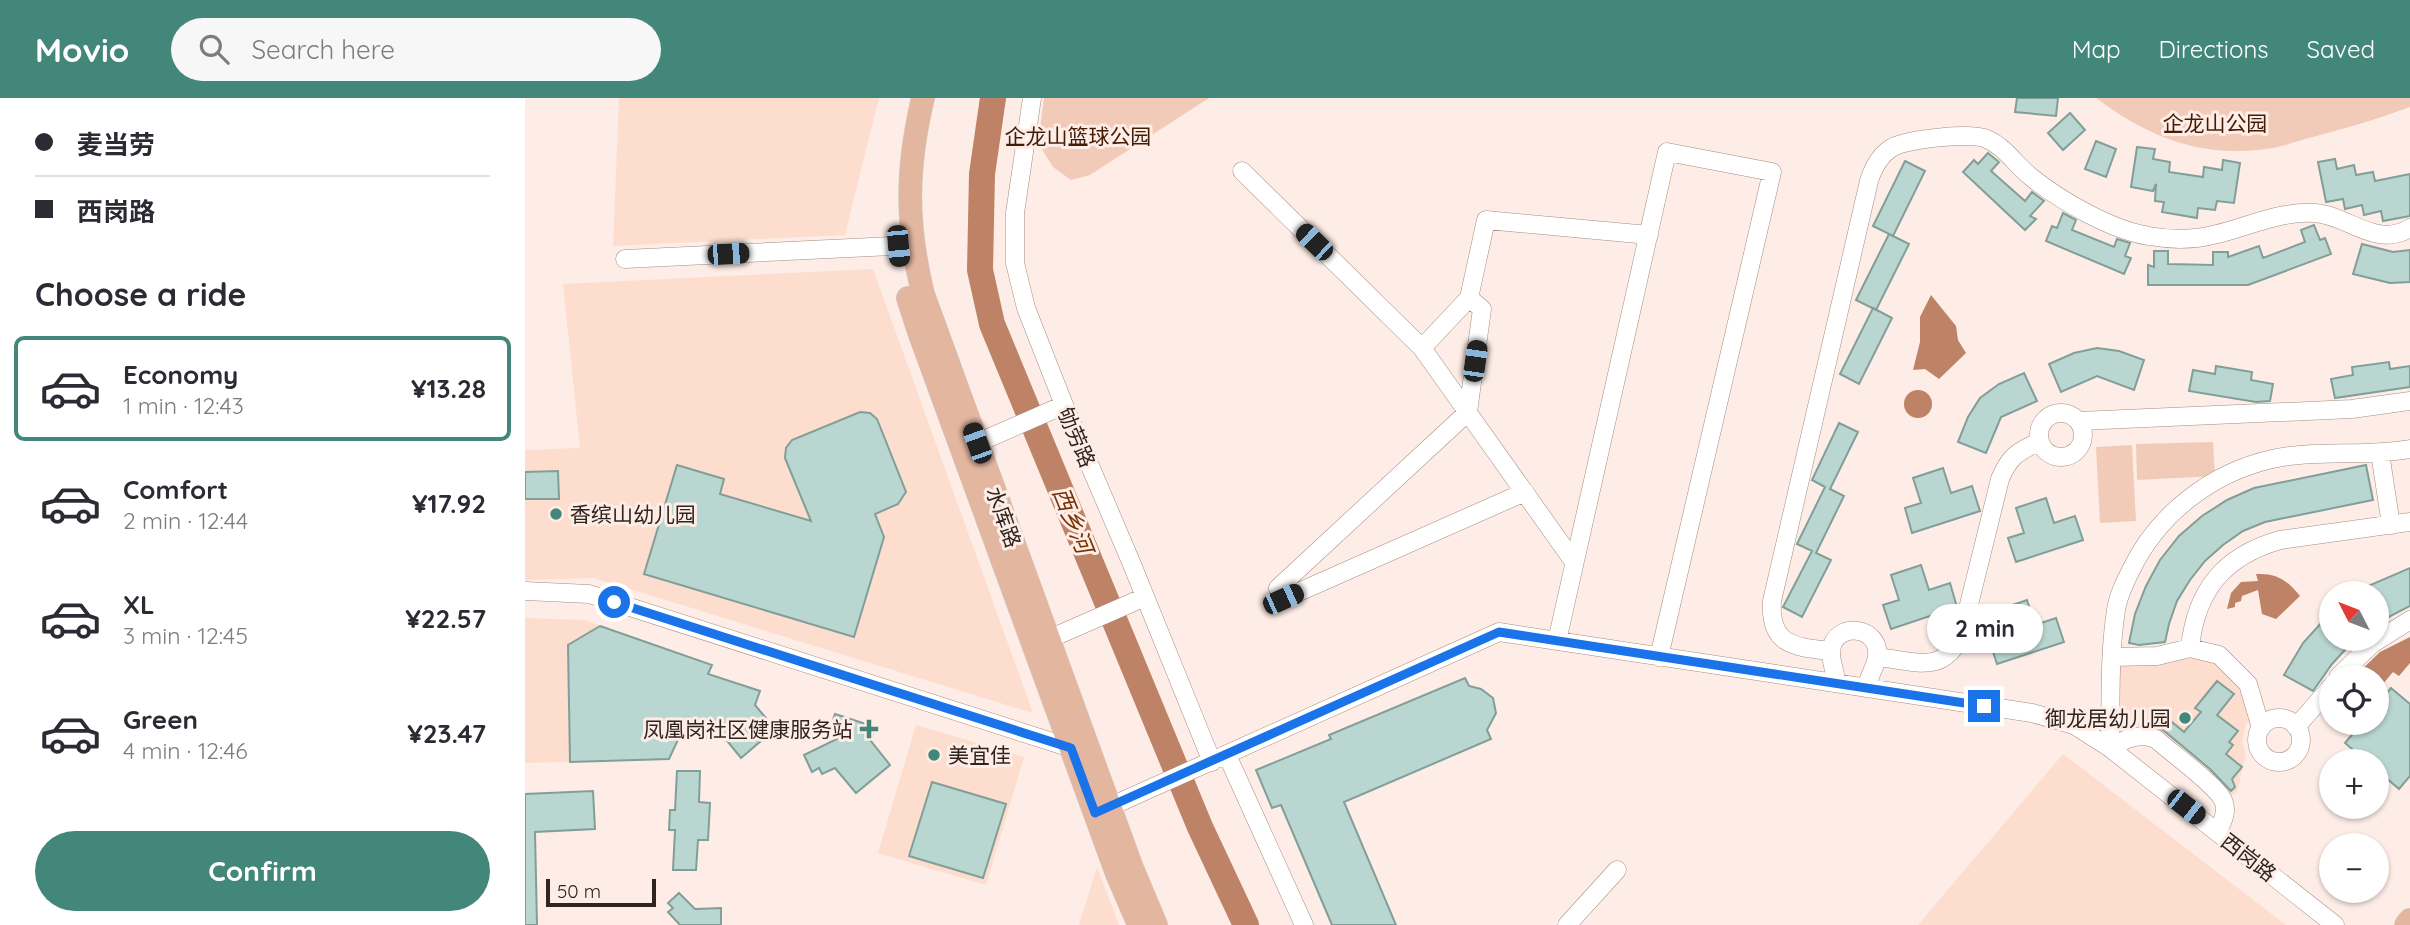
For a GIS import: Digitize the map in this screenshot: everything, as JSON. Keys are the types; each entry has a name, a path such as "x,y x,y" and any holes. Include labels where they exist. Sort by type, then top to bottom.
{"main road":[{"name":"水库路","path":"910,98 895,187 906,245 1049,639 1139,925"},
{"name":"水库路","path":"923,98 913,154 910,221 900,264 919,332 1071,748 1156,925"},
{"path":"2406,925 2410,920"}],"street":[{"name":"劬劳路","path":"1032,98 1015,213 1015,263 1026,308 1141,599 1304,925"},
{"path":"1831,651 1797,648 1784,641 1776,631 1771,615 1772,601 1869,181 1873,168 1893,147 1963,134 1986,139 2003,149 2031,177 2068,201 2104,221 2148,236 2194,238 2299,212 2319,213 2376,235 2390,235 2410,228"},
{"path":"1557,641 1667,152 1772,172 1659,657"},
{"path":"1243,171 1422,348 1574,562"},
{"path":"1422,348 1469,298 1486,220 1649,235"},
{"path":"625,259 906,245"},
{"path":"1469,298 1482,309 1468,412 1278,588 1283,599 1525,492"},
{"path":"2079,421 2375,408 2410,401"},
{"path":"977,443 1063,405"},
{"path":"2065,413 2079,421 2083,428 2083,442 2073,454 2067,457 2054,456 2043,448 2040,428 2052,414 2065,413"},
{"path":"1877,657 1935,663 1946,657 1956,646 1962,632 2000,479 2014,455 2040,441"},
{"path":"2110,748 2116,608 2124,584 2148,540 2183,503 2225,475 2273,459 2298,455 2410,450"},
{"path":"2380,453 2391,525"},
{"path":"2190,648 2192,626 2209,586 2239,556 2280,540 2410,522"},
{"path":"525,591 589,594 1071,748"},
{"path":"1049,639 1141,599"},
{"path":"2350,665 2372,644 2410,620"},
{"path":"1836,683 1831,651 1838,637 1854,630 1862,631 1872,638 1877,649 1877,657 1865,688"},
{"name":"西岗路","path":"1103,810 1499,632 2032,713 2074,725 2110,748 2335,925"},
{"path":"2113,657 2157,656 2190,648 2219,654 2248,684 2261,728 2257,743 2259,750 2269,760 2277,762 2297,753 2301,740 2296,727 2279,719 2272,720 2261,728"},
{"path":"2296,727 2319,701"},
{"path":"2110,748 2137,736 2156,739 2223,800 2224,819 2217,832"},
{"path":"1567,925 1617,870"}],"shaded area":[{"path":"619,98 879,98 845,235 613,246"},
{"path":"873,269 1033,713 594,578 525,580 525,450 580,448 563,284"},
{"path":"1931,295 1956,326 1958,340 1966,353 1939,379 1925,369 1913,370 1920,342 1920,317"},
{"path":"1918,390 1928,394 1932,404 1928,414 1918,418 1908,414 1904,404 1908,394"},
{"path":"2256,574 2281,579 2300,596 2276,619 2262,614 2258,590 2242,596 2241,601 2235,603 2235,607 2227,609 2231,593 2241,582 2258,581"},
{"path":"525,618 584,620 712,665 669,759 525,763"},
{"path":"2410,637 2410,663 2399,676 2393,672 2389,677 2389,665 2366,665 2380,652 2389,651 2389,648"},
{"name":"御龙居幼儿园","path":"2219,655 2257,712 2246,724 2242,742 2246,754 2237,792 2223,800 2156,739 2119,734 2113,657"},
{"path":"916,725 1024,757 986,885 878,853"},
{"path":"2063,754 2286,925 1918,925"},
{"path":"1097,867 1119,925 1079,925"}],"green space":[{"name":"企龙山篮球公园","path":"1044,98 1209,98 1090,175 1071,180 1053,167 1038,143"},
{"name":"企龙山公园","path":"2096,98 2410,98 2410,107 2284,145 2242,151 2197,147 2176,142 2135,124"},
{"path":"2213,442 2215,476 2137,480 2136,444"},
{"path":"2132,445 2136,521 2100,523 2096,447"}],"building":[{"path":"2017,98 2058,98 2056,116 2015,112"},
{"path":"2070,113 2085,130 2063,150 2048,133"},
{"path":"2096,141 2116,149 2106,177 2085,169"},
{"path":"2137,147 2155,149 2153,159 2170,162 2169,172 2203,177 2204,167 2222,170 2223,160 2240,163 2234,203 2217,201 2215,210 2198,208 2197,218 2162,212 2164,202 2155,201 2156,184 2153,191 2131,187"},
{"path":"1988,153 1999,162 1991,171 2025,201 2032,192 2044,201 2030,216 2036,219 2025,230 1963,172 1974,160 1978,164"},
{"path":"2335,159 2337,169 2354,165 2356,175 2373,172 2375,181 2410,174 2410,216 2383,221 2381,211 2364,215 2362,205 2345,209 2343,199 2326,202 2318,162"},
{"path":"1905,161 1925,171 1893,236 1873,226"},
{"path":"2063,213 2076,220 2072,230 2114,247 2117,239 2130,243 2125,256 2131,258 2124,274 2046,241 2052,226 2057,228"},
{"path":"2314,225 2320,240 2325,238 2331,254 2248,285 2148,285 2148,265 2154,267 2154,251 2168,251 2168,264 2213,265 2213,252 2228,252 2228,257 2259,246 2263,258 2305,242 2301,230"},
{"path":"1889,234 1909,244 1876,310 1856,300"},
{"path":"2362,244 2393,252 2410,250 2410,282 2390,283 2353,274"},
{"path":"1873,308 1892,318 1859,384 1840,374"},
{"path":"2097,348 2119,351 2144,360 2134,390 2097,376 2061,392 2049,364 2074,353"},
{"path":"2389,362 2390,369 2410,366 2410,387 2335,398 2331,379 2353,375 2352,367"},
{"path":"2216,366 2252,372 2251,380 2273,384 2270,401 2256,402 2189,391 2193,370 2215,374"},
{"path":"2024,373 2037,401 2001,417 1986,453 1958,442 1968,417 1980,398 1999,384"},
{"path":"860,412 870,413 877,419 906,492 898,504 875,514 884,537 854,637 644,574 677,465 724,479 720,494 811,521 785,458 786,448 792,440"},
{"path":"1839,423 1858,432 1830,489 1844,496 1816,553 1831,560 1802,617 1783,607 1812,551 1797,544 1825,487 1812,480"},
{"path":"2366,465 2373,500 2265,522 2243,531 2205,561 2190,580 2177,601 2165,642 2139,645 2129,643 2135,614 2160,560 2179,536 2202,516 2227,500 2254,488"},
{"path":"1943,468 1951,493 1972,486 1980,511 1912,533 1905,508 1921,503 1913,478"},
{"path":"558,471 559,499 525,499 525,472"},
{"path":"2046,498 2054,523 2075,516 2083,540 2016,562 2008,538 2024,533 2016,508"},
{"path":"1921,565 1929,590 1950,583 1957,607 1891,629 1883,605 1899,600 1891,575"},
{"path":"2410,568 2410,606 2389,617 2389,581 2380,581"},
{"path":"2027,600 2035,625 2056,618 2064,642 1997,664 1989,640 2006,635 1998,610"},
{"path":"2319,625 2319,651 2344,651 2331,665 2319,665 2319,682 2313,691 2284,675 2303,643"},
{"path":"600,626 712,665 708,674 760,691 755,705 775,729 741,758 720,732 707,738 704,733 697,736 688,718 669,759 570,762 568,645"},
{"path":"1465,678 1469,686 1481,689 1493,698 1496,713 1487,730 1491,739 1344,802 1396,925 1332,925 1281,805 1272,808 1256,770 1331,739 1329,735"},
{"path":"2217,681 2234,694 2217,715 2238,731 2229,742 2233,745 2226,754 2242,767 2232,779 2235,787 2231,791 2210,769 2163,730 2151,726 2160,716 2184,732 2201,712 2195,708"},
{"path":"2391,688 2410,704 2410,776 2399,789 2389,780 2389,749 2352,749 2345,743 2352,735 2389,735"},
{"path":"835,714 875,727 871,741 890,765 856,793 835,768 822,774 819,768 812,772 804,755 845,735 829,730"},
{"path":"677,771 700,771 699,802 710,803 708,840 698,840 696,870 673,870 675,830 669,830 670,810 675,810"},
{"path":"932,782 1006,804 983,878 909,856"},
{"path":"593,791 595,829 535,832 537,925 525,925 525,794"},
{"path":"679,893 695,909 721,908 721,925 680,925 668,912 673,908 668,903"}],"waterway":[{"name":"西乡河","path":"993,98 982,174 980,270 992,324 1200,827 1246,925"}],"place":[{"name":"香缤山幼儿园","path":"556,514"},
{"name":"御龙居幼儿园","path":"2185,718"},
{"name":"凤凰岗社区健康服务站","path":"869,729"},
{"name":"美宜佳","path":"934,755"}],"route":[{"path":"614,602 1071,748 1095,813 1499,632 1984,706"}]}
